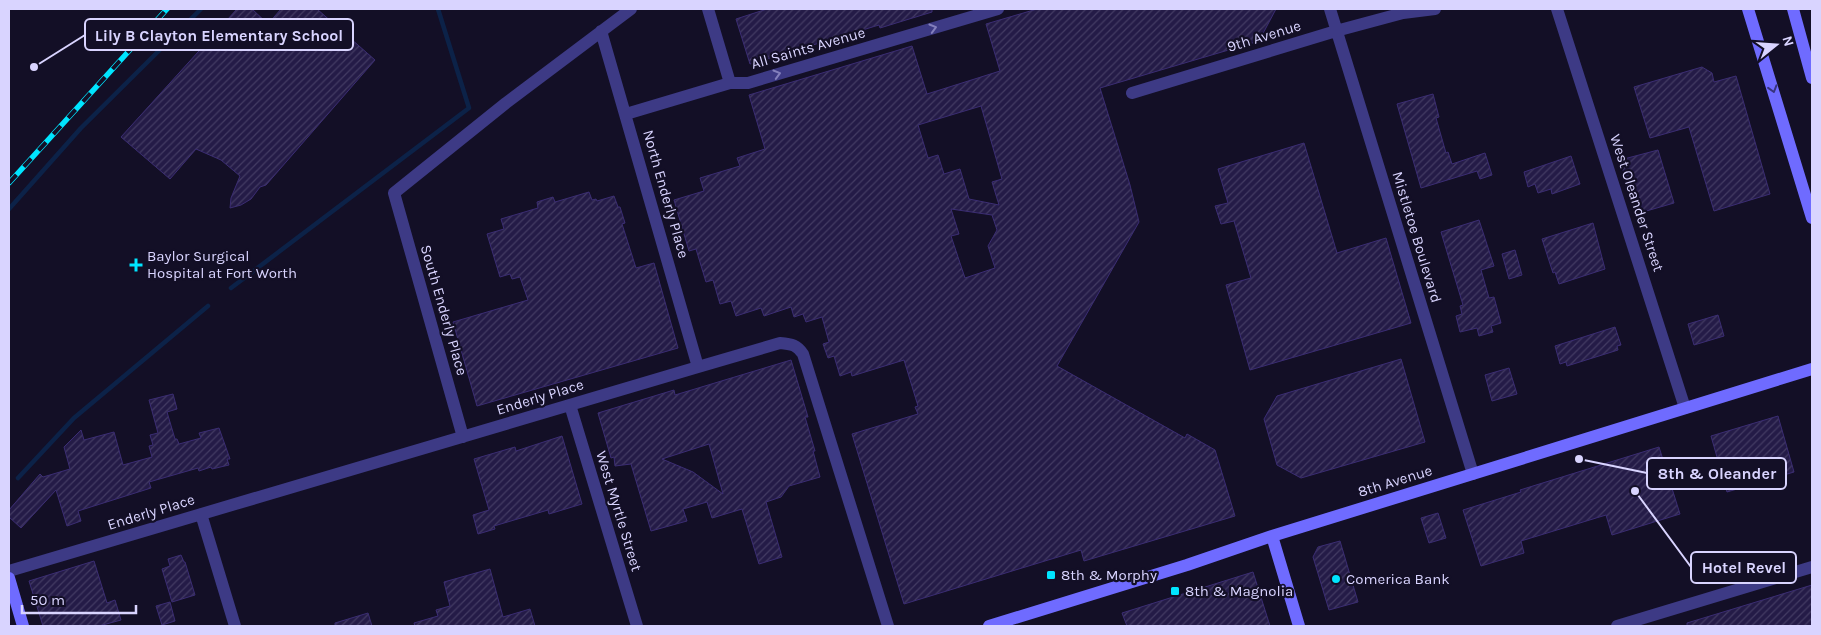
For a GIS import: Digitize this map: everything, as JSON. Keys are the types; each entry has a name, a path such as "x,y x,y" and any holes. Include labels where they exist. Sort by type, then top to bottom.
{"main road":[{"path":"1748,9 1812,218"},
{"path":"1793,9 1812,78"},
{"name":"8th Avenue","path":"989,626 1187,565 1272,536 1812,369"},
{"path":"1272,536 1299,626"},
{"path":"9,578 23,626"}],"street":[{"path":"601,31 631,9"},
{"path":"708,9 730,83"},
{"name":"All Saints Avenue","path":"626,114 730,83 748,82 998,9"},
{"name":"Mistletoe Boulevard","path":"1330,9 1474,474"},
{"name":"9th Avenue","path":"1132,94 1336,31 1403,13 1435,9"},
{"name":"West Oleander Street","path":"1557,9 1685,408"},
{"name":"North Enderly Place","path":"601,31 698,367"},
{"name":"South Enderly Place","path":"463,437 394,193 506,103 601,31"},
{"name":"Enderly Place","path":"9,571 780,343 798,346 803,354 888,626"},
{"name":"West Myrtle Street","path":"570,405 637,626"},
{"path":"201,514 235,626"},
{"path":"1617,626 1630,624 1812,567"}],"building":[{"path":"237,9 252,9 268,24 281,9 317,9 375,60 266,185 260,187 251,199 241,205 230,208 231,198 240,176 221,160 196,149 170,179 121,137"},
{"path":"767,9 932,9 932,12 880,28 879,25 750,64 736,19"},
{"path":"1037,9 1276,9 1259,41 1100,88 1130,185 1139,222 1057,366 1185,438 1187,434 1215,450 1235,516 1084,561 1081,550 904,604 852,434 918,414 915,407 918,406 904,360 852,376 851,372 840,376 834,356 828,358 823,344 829,342 822,317 806,322 803,314 794,317 791,307 764,316 761,308 736,316 731,301 720,304 713,280 706,282 696,249 689,251 674,200 704,191 700,178 740,166 737,158 765,149 749,95 912,46 927,94 1000,71 986,24","holes":["981,106 1002,179 992,182 999,205 969,199 960,169 944,174 938,155 928,158 918,125","951,209 992,215 997,230 988,246 995,268 965,278 951,236 959,234"]},
{"path":"1702,67 1712,73 1714,82 1736,76 1770,194 1714,211 1689,127 1650,138 1634,87"},
{"path":"1433,94 1439,117 1436,118 1446,153 1448,152 1452,164 1485,153 1492,175 1480,179 1477,171 1421,188 1397,104"},
{"path":"1304,143 1337,253 1386,238 1411,323 1250,370 1226,285 1251,278 1234,221 1221,224 1215,206 1228,203 1218,169"},
{"path":"1658,150 1674,203 1636,214 1620,160"},
{"path":"1571,156 1580,184 1552,194 1551,189 1538,193 1535,184 1528,187 1524,172"},
{"path":"589,192 592,200 596,199 597,201 614,196 625,223 622,224 636,268 654,263 678,348 477,406 453,322 528,300 520,277 512,279 510,274 500,277 487,234 504,229 501,219 538,208 537,202 553,197 555,202"},
{"path":"1479,220 1494,266 1481,270 1489,298 1494,297 1501,323 1491,326 1493,332 1479,336 1477,328 1460,332 1456,316 1462,314 1460,306 1463,305 1441,232"},
{"path":"1593,223 1605,269 1559,284 1555,272 1553,273 1542,239"},
{"path":"1515,250 1522,275 1509,279 1502,254"},
{"path":"1718,315 1724,336 1694,345 1688,324"},
{"path":"1615,327 1621,345 1617,346 1618,350 1567,366 1566,362 1560,364 1555,346"},
{"path":"1401,359 1425,442 1301,478 1277,465 1264,419 1277,396"},
{"path":"791,360 808,417 805,417 820,477 789,486 781,497 766,502 782,557 759,564 742,509 712,518 707,502 683,509 687,521 651,531 631,464 615,466 614,457 611,458 598,413 674,390 675,395","holes":["709,444 723,494 693,472 662,459"]},
{"path":"1509,368 1517,394 1492,401 1485,375"},
{"path":"173,394 177,409 167,412 175,439 177,439 179,444 201,438 199,433 219,428 230,459 227,459 229,465 212,469 211,467 199,471 198,468 149,482 151,488 78,511 81,521 67,526 56,490 21,528 9,517 9,510 40,474 43,477 70,469 64,447 81,430 84,440 114,432 123,465 152,457 149,446 153,445 150,435 158,433 149,400"},
{"path":"1778,416 1794,472 1727,492 1711,436"},
{"path":"562,436 582,504 549,514 548,510 494,526 495,529 478,534 473,515 489,510 474,459 515,447 516,451"},
{"path":"1659,447 1680,514 1612,535 1606,515 1521,541 1524,553 1481,566 1463,510 1521,492 1520,490"},
{"path":"1438,513 1446,538 1429,543 1421,518"},
{"name":"Comerica Bank","path":"1340,541 1358,602 1329,610 1313,557 1318,547"},
{"path":"181,555 195,595 172,602 162,569 170,566 168,559"},
{"path":"94,561 107,603 115,600 121,620 99,626 43,626 29,581"},
{"path":"490,569 503,617 530,609 535,626 415,626 414,623 438,616 436,610 450,606 444,582"},
{"path":"1253,572 1270,626 1127,626 1122,613"},
{"path":"1812,585 1812,626 1687,626 1687,623"},
{"path":"170,602 175,621 162,625 156,606"},
{"path":"368,613 372,626 335,626 335,623"}],"waterway":[{"path":"9,209 81,128 201,9"},
{"path":"231,288 469,108 438,9"},
{"path":"18,478 74,418 208,306"}],"railway":[{"path":"9,183 167,9"}],"place":[{"name":"Lily B Clayton Elementary School","path":"34,67"},
{"name":"Baylor Surgical Hospital at Fort Worth","path":"136,265"},
{"name":"8th & Oleander","path":"1579,459"},
{"name":"Hotel Revel","path":"1635,491"},
{"name":"8th & Morphy","path":"1051,575"},
{"name":"Comerica Bank","path":"1336,579"},
{"name":"8th & Magnolia","path":"1175,591"}]}
